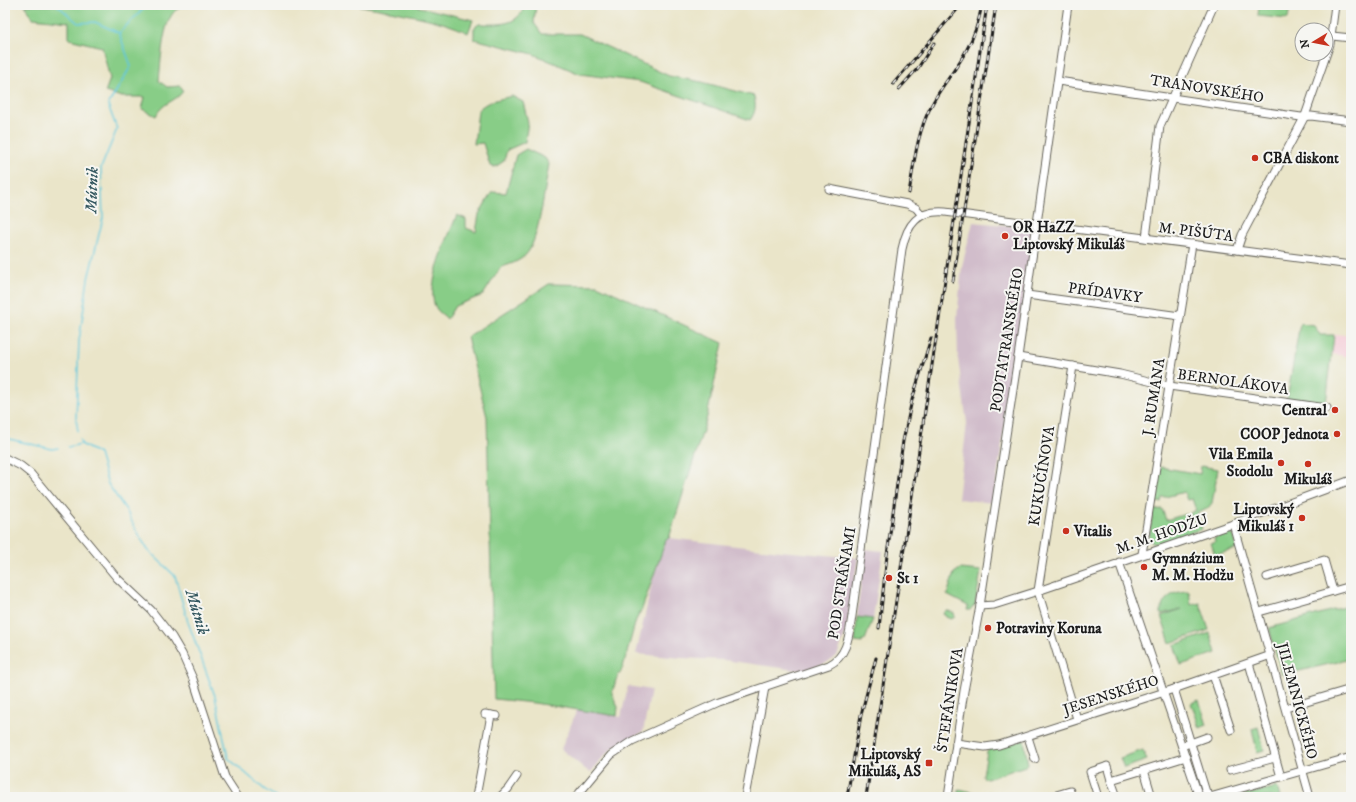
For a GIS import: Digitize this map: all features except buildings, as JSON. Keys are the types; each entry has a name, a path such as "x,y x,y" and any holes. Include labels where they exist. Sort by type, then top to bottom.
{"street":[{"name":"PODTATRANSKÉHO","path":"980,606 1038,224 1068,5"},
{"path":"1146,238 1159,131 1172,97 1214,5"},
{"path":"1333,22 1335,5"},
{"path":"1334,36 1351,38"},
{"path":"1237,250 1242,235 1306,116 1324,62"},
{"name":"TRANOVSKÉHO","path":"1058,81 1351,122"},
{"path":"829,189 907,204 916,208 922,215 937,211 1038,224"},
{"name":"POD STRÁŇAMI","path":"576,797 611,755 621,747 681,718 833,663 844,650 855,594 902,249 909,227 922,215"},
{"name":"M. PIŠÚTA","path":"1038,224 1351,265"},
{"name":"J. RUMANA","path":"1142,554 1192,244"},
{"name":"PRÍDAVKY","path":"1027,295 1180,316"},
{"name":"BERNOLÁKOVA","path":"1018,357 1120,374 1169,386 1327,408"},
{"name":"KUKUČÍNOVA","path":"1038,591 1073,366"},
{"path":"5,458 21,466 31,474 76,531 117,578 151,610 170,633 182,654 191,675 223,772 235,794"},
{"name":"M. M. HODŽU","path":"980,606 994,605 1038,591 1233,524 1351,480"},
{"name":"JILEMNICKÉHO","path":"1233,524 1310,797"},
{"path":"1267,577 1324,560 1332,591"},
{"path":"1119,562 1197,791 1201,797"},
{"path":"1259,612 1351,586"},
{"path":"1038,591 1077,719"},
{"name":"ŠTEFÁNIKOVA","path":"948,797 980,606"},
{"name":"JESENSKÉHO","path":"956,743 989,747 1028,737 1077,719 1174,689 1271,655"},
{"path":"1249,663 1281,777"},
{"path":"1213,675 1231,730"},
{"path":"745,797 765,687"},
{"path":"1174,689 1192,742 1206,792 1210,797 1351,757"},
{"path":"1286,708 1351,689"},
{"path":"476,797 491,715"},
{"path":"1028,737 1035,759"},
{"path":"1182,746 1207,737"},
{"path":"1111,780 1186,757"},
{"path":"1230,770 1275,758"},
{"path":"1098,797 1090,772 1106,767 1117,797"},
{"path":"1144,770 1152,797"},
{"path":"500,797 508,790 517,776"},
{"path":"1054,796 1070,791 1072,797"}],"shaded area":[{"path":"973,222 1035,228 993,503 958,499 967,423 958,359 957,318 962,266"},
{"path":"1335,334 1351,336 1351,357 1332,354"},
{"path":"669,538 780,551 858,558 846,631 837,656 826,663 802,671 724,660 636,654 653,579 666,540"},
{"path":"865,549 883,551 873,619 857,616"},
{"path":"628,686 651,690 643,732 614,747 590,773 561,749 577,710 621,717"}],"green space":[{"path":"25,5 188,5 176,10 168,23 163,43 159,81 167,87 180,86 183,91 177,98 165,105 156,116 142,109 145,97 122,97 105,92 110,79 102,47 69,39 69,22 33,18"},
{"path":"356,5 412,5 473,20 468,33 429,19"},
{"path":"525,5 536,5 534,23 542,34 580,34 669,76 702,82 754,96 754,112 750,120 640,82 580,74 533,54 474,39 474,28 479,24 500,24 512,21 518,17"},
{"path":"1259,5 1290,5 1288,19 1258,16"},
{"path":"512,96 523,102 528,122 525,142 507,150 504,161 495,167 490,166 483,143 474,144 478,111 488,103"},
{"path":"526,149 545,158 549,164 544,196 534,241 530,249 521,259 501,267 483,295 455,306 447,319 436,308 433,299 433,288 439,262 457,215 466,219 466,228 476,232 479,214 492,192 506,193 516,155"},
{"path":"549,284 597,285 723,343 706,421 669,538 666,540 642,609 636,620 623,667 616,680 612,694 618,707 617,716 534,703 494,699 487,417 467,337"},
{"path":"1300,323 1314,325 1320,335 1334,335 1326,404 1287,399"},
{"path":"1201,466 1218,469 1212,503 1207,509 1197,513 1202,529 1157,544 1152,543 1149,538 1153,510 1162,509 1166,520 1186,514 1187,516 1185,517 1187,527 1196,525 1190,513 1196,510 1192,499 1187,500 1184,492 1162,498 1161,502 1155,503 1160,467 1200,474"},
{"path":"1229,533 1234,536 1237,549 1215,555 1211,543 1215,542 1214,538"},
{"path":"960,569 981,571 975,605 970,610 967,610 968,606 947,595 954,573"},
{"path":"1189,591 1191,605 1200,603 1209,630 1170,643 1161,616 1182,609 1161,614 1163,604 1169,596 1178,592"},
{"path":"1351,605 1351,659 1282,675 1269,628"},
{"path":"946,610 954,613 955,617 951,619 946,617 943,613"},
{"path":"857,617 873,619 865,640 862,640 862,643 855,642"},
{"path":"1210,633 1216,653 1181,665 1174,645"},
{"path":"1199,700 1207,725 1200,728 1191,703"},
{"path":"1258,727 1264,750 1257,752 1252,729"},
{"path":"1024,740 1028,765 987,779 984,778 983,775 987,752 989,749"},
{"path":"1143,750 1147,760 1124,768 1120,758"},
{"path":"1277,787 1280,797 1236,797"},
{"path":"959,789 981,794 990,792 991,797 957,797"}],"waterway":[{"name":"Mútnik","path":"57,5 78,23 95,22 119,33 131,66 108,105 117,129 101,168 103,218 88,279 79,341 76,419 78,431"},
{"path":"119,33 142,10 152,5"},
{"path":"5,438 52,449 58,448"},
{"name":"Mútnik","path":"80,440 81,444 99,454 108,484 126,510 148,550 175,576 188,622 215,696 228,758 264,789 276,797"},
{"path":"68,447 81,444"}],"railway":[{"path":"893,84 961,5"},
{"path":"909,193 919,137 926,116 939,91 959,64 970,44 980,16 982,5"},
{"path":"866,797 987,5"},
{"path":"953,281 996,5"},
{"path":"899,89 918,68 934,43"},
{"path":"879,628 887,555 903,441 912,400 931,338"},
{"path":"847,797 861,715 876,658"}],"place":[{"name":"CBA diskont","path":"1255,158"},
{"name":"OR HaZZ Liptovský Mikuláš","path":"1005,236"},
{"name":"Central","path":"1335,410"},
{"name":"COOP Jednota","path":"1337,434"},
{"name":"Vila Emila Stodolu","path":"1281,463"},
{"name":"Mikuláš","path":"1308,464"},
{"name":"Liptovský Mikuláš 1","path":"1302,518"},
{"name":"Vitalis","path":"1066,531"},
{"name":"Gymnázium M. M. Hodžu","path":"1144,567"},
{"name":"St 1","path":"889,578"},
{"name":"Potraviny Koruna","path":"988,628"},
{"name":"Liptovský Mikuláš, AS","path":"929,763"}]}
